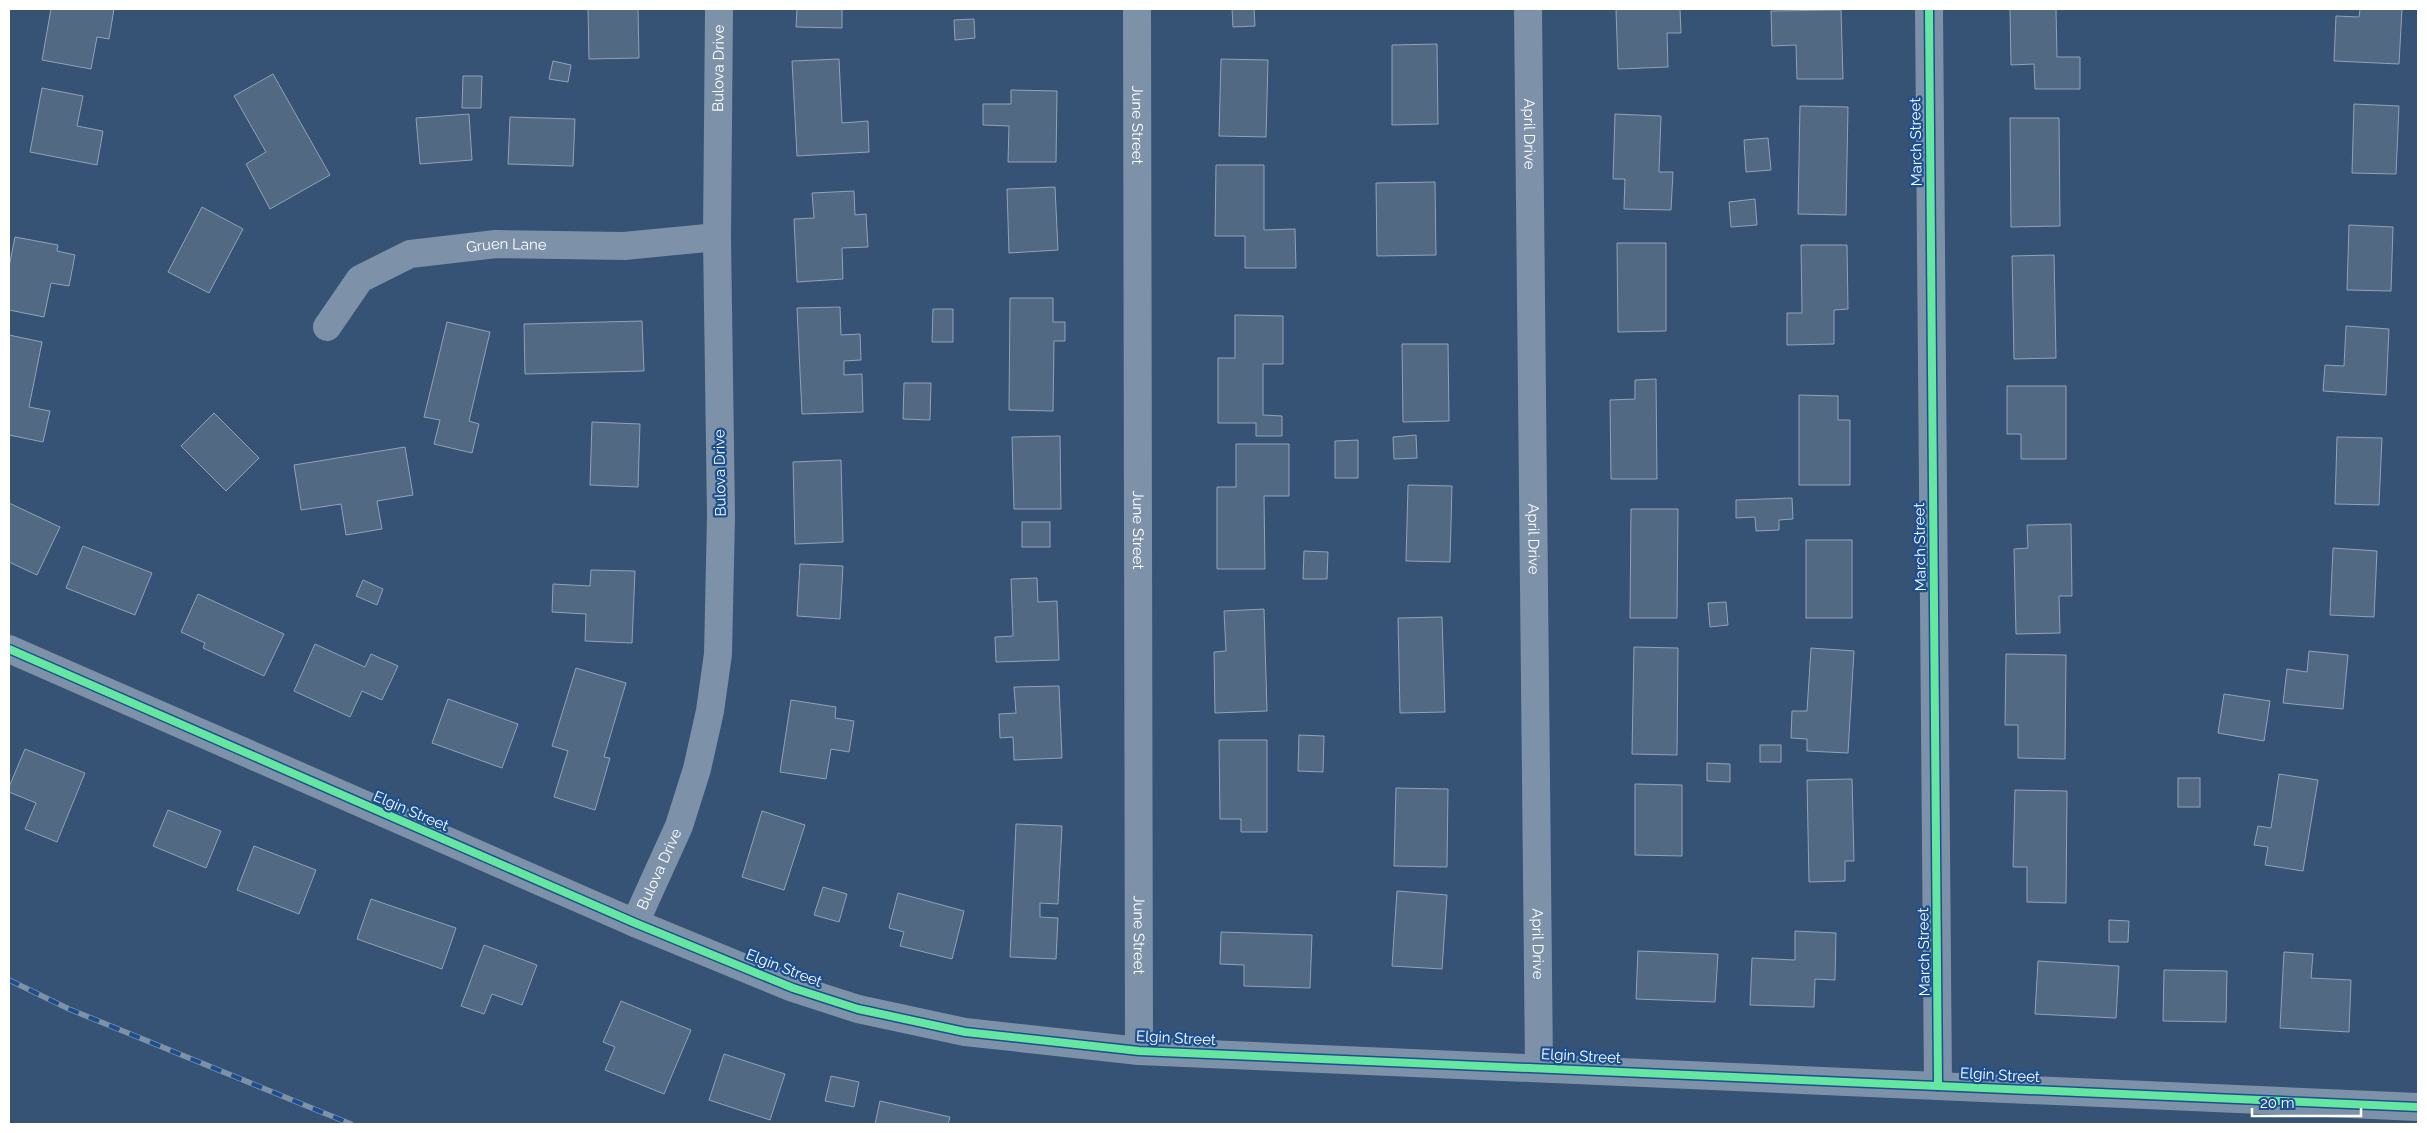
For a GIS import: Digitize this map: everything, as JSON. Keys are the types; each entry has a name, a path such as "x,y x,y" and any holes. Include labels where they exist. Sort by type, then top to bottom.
{"street":[{"name":"Bulova Drive","path":"635,923 679,826 697,769 710,711 718,654 720,516 716,237 719,9"},
{"name":"June Street","path":"1136,9 1139,1050"},
{"name":"April Drive","path":"1528,9 1539,1068"},
{"name":"March Street","path":"1929,9 1938,1086"},
{"name":"Gruen Lane","path":"327,327 360,279 410,254 496,244 624,246 716,237"},
{"name":"Elgin Street","path":"9,649 635,923 793,988 858,1009 965,1032 1139,1050 2418,1107"}],"building":[{"path":"51,9 114,9 109,39 97,37 91,69 42,60"},
{"path":"588,9 638,9 639,58 589,59"},
{"path":"797,9 842,9 842,28 796,27"},
{"path":"1232,9 1254,9 1255,26 1233,27"},
{"path":"1616,9 1680,9 1681,33 1667,33 1668,67 1618,69"},
{"path":"2010,9 2056,9 2057,57 2080,57 2080,89 2035,89 2034,64 2011,65"},
{"path":"2360,9 2402,9 2399,64 2334,61 2336,16 2359,17"},
{"path":"1841,10 1843,79 1797,79 1796,45 1772,46 1771,11"},
{"path":"974,19 975,38 955,40 954,20"},
{"path":"1437,44 1438,124 1392,125 1392,45"},
{"path":"839,59 842,123 868,121 869,152 797,156 792,61"},
{"path":"1221,59 1268,60 1266,137 1219,136"},
{"path":"553,61 571,65 568,82 549,79"},
{"path":"273,74 330,175 270,209 246,164 266,152 234,96"},
{"path":"463,76 482,76 481,108 462,108"},
{"path":"42,88 83,96 77,126 103,131 97,165 30,152"},
{"path":"1011,90 1057,91 1056,162 1008,162 1009,126 983,125 983,104 1011,104"},
{"path":"2354,104 2399,106 2396,174 2352,173"},
{"path":"1800,106 1848,107 1846,215 1798,214"},
{"path":"469,114 472,160 420,164 416,118"},
{"path":"1615,114 1661,116 1659,172 1673,172 1671,210 1624,209 1625,179 1613,179"},
{"path":"510,117 575,119 573,166 508,164"},
{"path":"2010,118 2059,118 2060,226 2011,227"},
{"path":"1768,138 1771,170 1746,172 1744,140"},
{"path":"1216,165 1264,165 1264,230 1295,229 1296,268 1245,268 1245,236 1215,236"},
{"path":"1435,182 1436,255 1377,256 1376,183"},
{"path":"1055,187 1058,250 1009,253 1007,189"},
{"path":"854,191 855,215 866,214 868,247 842,248 843,279 797,282 794,219 814,218 812,193"},
{"path":"1755,199 1757,225 1731,227 1729,202"},
{"path":"202,207 243,229 209,293 168,272"},
{"path":"2349,225 2393,227 2391,291 2347,290"},
{"path":"15,237 58,245 57,251 75,255 69,286 51,283 44,317 9,310 9,267"},
{"path":"1617,243 1666,243 1666,331 1618,332"},
{"path":"1801,245 1847,245 1848,309 1834,310 1834,344 1787,345 1787,313 1802,313"},
{"path":"2054,255 2056,358 2014,359 2012,256"},
{"path":"1010,298 1053,298 1053,322 1065,322 1065,341 1054,341 1053,411 1009,410"},
{"path":"840,307 841,335 860,334 861,360 844,361 844,375 862,374 863,412 802,414 797,308"},
{"path":"933,309 953,309 953,342 932,342"},
{"path":"1235,315 1283,316 1283,364 1263,364 1263,415 1282,416 1282,436 1256,436 1256,423 1218,423 1218,358 1235,358"},
{"path":"642,321 644,371 525,374 524,324"},
{"path":"447,322 490,332 469,421 479,424 472,453 434,444 440,420 424,417"},
{"path":"2346,326 2389,329 2386,395 2323,391 2325,365 2344,366"},
{"path":"9,335 42,342 29,407 50,411 43,442 9,435"},
{"path":"1402,344 1448,344 1449,421 1403,422"},
{"path":"1656,379 1657,479 1611,479 1610,400 1635,399 1635,380"},
{"path":"904,383 931,383 930,420 903,419"},
{"path":"2007,386 2066,386 2066,459 2021,459 2021,434 2007,434"},
{"path":"1799,395 1838,396 1838,420 1850,420 1850,485 1799,485"},
{"path":"214,413 259,458 226,491 181,446"},
{"path":"592,422 640,424 638,487 590,485"},
{"path":"1416,435 1417,458 1394,459 1393,437"},
{"path":"1060,436 1061,509 1014,509 1012,437"},
{"path":"2337,437 2382,438 2379,505 2335,504"},
{"path":"1358,440 1358,478 1335,478 1335,441"},
{"path":"1236,444 1289,444 1289,496 1264,496 1265,569 1217,569 1217,487 1236,487"},
{"path":"405,447 413,495 377,501 382,529 346,535 341,504 301,510 294,465"},
{"path":"841,460 843,542 795,544 793,462"},
{"path":"1408,485 1452,486 1450,562 1406,561"},
{"path":"1792,498 1793,519 1779,520 1779,530 1756,531 1755,517 1736,518 1736,500"},
{"path":"9,503 60,527 37,575 9,562"},
{"path":"1631,509 1678,509 1677,618 1630,618"},
{"path":"1022,522 1050,522 1050,547 1022,547"},
{"path":"2071,524 2072,596 2059,596 2060,633 2016,634 2014,549 2028,548 2027,525"},
{"path":"1806,540 1852,540 1852,618 1806,618"},
{"path":"83,546 152,573 135,615 66,588"},
{"path":"2333,548 2377,551 2374,617 2330,615"},
{"path":"1304,551 1328,552 1327,579 1303,579"},
{"path":"800,564 843,566 840,619 797,616"},
{"path":"591,570 635,571 632,643 585,641 586,614 552,612 553,584 590,586"},
{"path":"1037,578 1038,602 1057,601 1059,660 996,662 995,637 1013,636 1011,579"},
{"path":"363,580 383,589 377,605 356,596"},
{"path":"198,594 284,634 264,676 203,648 205,643 181,632"},
{"path":"1726,602 1728,625 1710,627 1708,603"},
{"path":"1264,609 1267,711 1215,713 1214,652 1226,651 1224,611"},
{"path":"1442,617 1445,712 1400,713 1398,618"},
{"path":"315,644 365,667 371,654 398,666 382,700 362,691 350,717 294,691"},
{"path":"1634,647 1678,648 1677,755 1632,754"},
{"path":"1811,648 1854,651 1848,753 1807,751 1807,739 1791,738 1792,711 1807,711"},
{"path":"2309,651 2348,655 2343,709 2283,703 2287,669 2307,672"},
{"path":"2006,654 2066,655 2065,759 2018,758 2018,725 2005,725"},
{"path":"576,668 626,683 604,757 610,758 595,810 554,797 568,751 552,746"},
{"path":"1059,686 1062,758 1014,760 1013,737 1000,738 999,714 1016,713 1014,687"},
{"path":"2224,694 2270,701 2264,741 2218,733"},
{"path":"448,699 518,724 502,768 432,743"},
{"path":"791,700 836,707 835,718 854,721 849,752 831,749 826,779 780,772"},
{"path":"1299,735 1324,736 1323,772 1298,771"},
{"path":"1219,740 1267,740 1267,832 1241,832 1241,819 1220,819"},
{"path":"1760,745 1781,745 1781,762 1760,762"},
{"path":"25,749 85,773 57,842 25,829 36,803 9,792 9,787"},
{"path":"1707,763 1730,764 1730,782 1707,781"},
{"path":"2279,774 2318,780 2303,871 2265,865 2268,847 2254,845 2258,826 2271,828"},
{"path":"2178,778 2200,778 2200,807 2178,807"},
{"path":"1852,779 1854,861 1845,861 1845,881 1809,882 1807,780"},
{"path":"1635,784 1682,785 1682,856 1635,855"},
{"path":"1396,788 1448,789 1447,867 1394,866"},
{"path":"2015,790 2067,791 2066,903 2027,902 2027,867 2013,867"},
{"path":"168,810 221,831 206,868 153,846"},
{"path":"762,811 805,825 784,890 742,877"},
{"path":"1016,824 1062,826 1058,904 1040,903 1040,917 1058,918 1056,959 1010,957"},
{"path":"254,846 316,870 299,914 237,890"},
{"path":"823,887 847,894 839,922 814,915"},
{"path":"1397,891 1447,895 1442,969 1392,966"},
{"path":"898,893 964,911 952,959 900,946 904,932 889,928"},
{"path":"371,899 456,928 442,969 357,939"},
{"path":"2109,920 2129,921 2128,942 2109,942"},
{"path":"1795,931 1836,933 1835,980 1815,979 1814,1007 1750,1005 1752,958 1795,960"},
{"path":"1221,932 1312,935 1310,988 1244,986 1244,965 1220,964"},
{"path":"484,945 537,965 522,1005 492,994 484,1014 461,1006"},
{"path":"1638,951 1718,954 1715,1002 1636,999"},
{"path":"2284,952 2313,954 2311,978 2351,980 2349,1032 2280,1028"},
{"path":"2038,961 2119,966 2116,1018 2035,1014"},
{"path":"2164,970 2227,971 2226,1022 2163,1021"},
{"path":"621,1001 691,1030 664,1094 605,1070 615,1047 603,1042"},
{"path":"724,1054 785,1074 770,1120 709,1100"},
{"path":"831,1076 859,1082 854,1107 825,1101"},
{"path":"880,1101 950,1117 948,1124 875,1124"}],"railway":[{"path":"9,980 69,1009 351,1124"}],"cycle path":[{"path":"1929,9 1938,1086"},
{"path":"9,649 635,923 793,988 858,1009 965,1032 1139,1051 2418,1107"}]}
